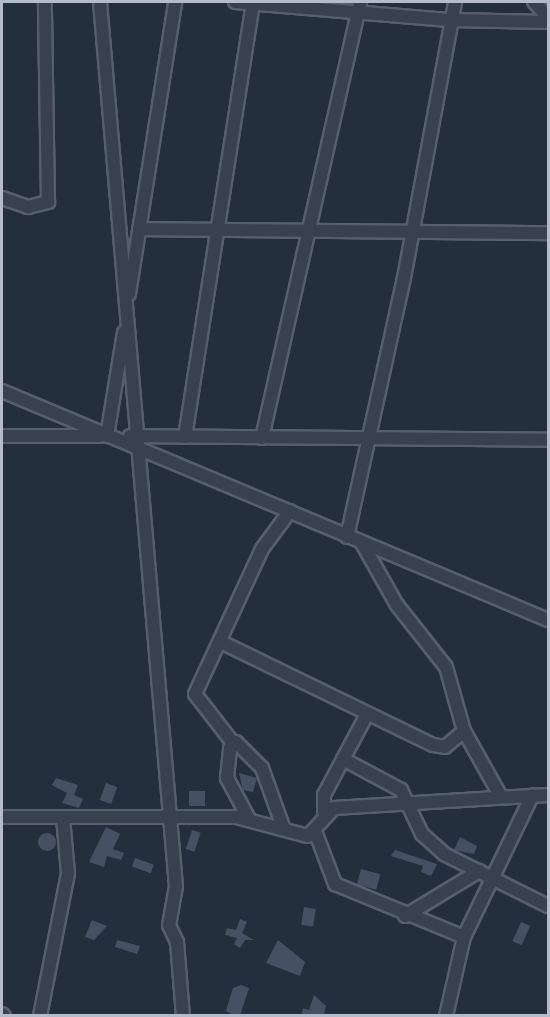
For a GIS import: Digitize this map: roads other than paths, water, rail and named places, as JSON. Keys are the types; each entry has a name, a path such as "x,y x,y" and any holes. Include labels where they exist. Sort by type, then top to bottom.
{"street":[{"path":"2,198 28,207 48,202 45,2"},
{"path":"100,2 168,819 176,886 169,925 177,942 183,1016"},
{"path":"107,436 175,2"},
{"path":"235,2 359,7 451,20 549,19"},
{"path":"347,537 411,232 455,2"},
{"path":"534,2 549,19"},
{"path":"185,437 220,230 253,3"},
{"path":"262,438 359,7"},
{"path":"139,229 549,233"},
{"path":"2,391 107,436 138,443 347,537 549,620"},
{"path":"2,436 107,436"},
{"path":"138,443 185,437 549,440"},
{"path":"283,827 262,768 233,743 195,694 223,643 262,549 290,511"},
{"path":"362,543 397,605 446,667 464,731 501,797"},
{"path":"223,643 434,746 445,747 464,731"},
{"path":"2,817 249,819 308,836 315,831 324,812 324,795 367,714"},
{"path":"233,743 227,778 249,819"},
{"path":"343,759 376,773 411,803 422,834 444,854 549,906"},
{"path":"324,812 411,803 549,795"},
{"path":"446,1016 464,937 532,796"},
{"path":"40,1016 68,873 63,818"},
{"path":"315,831 335,884 405,916 464,937"},
{"path":"405,916 479,871"}]}
